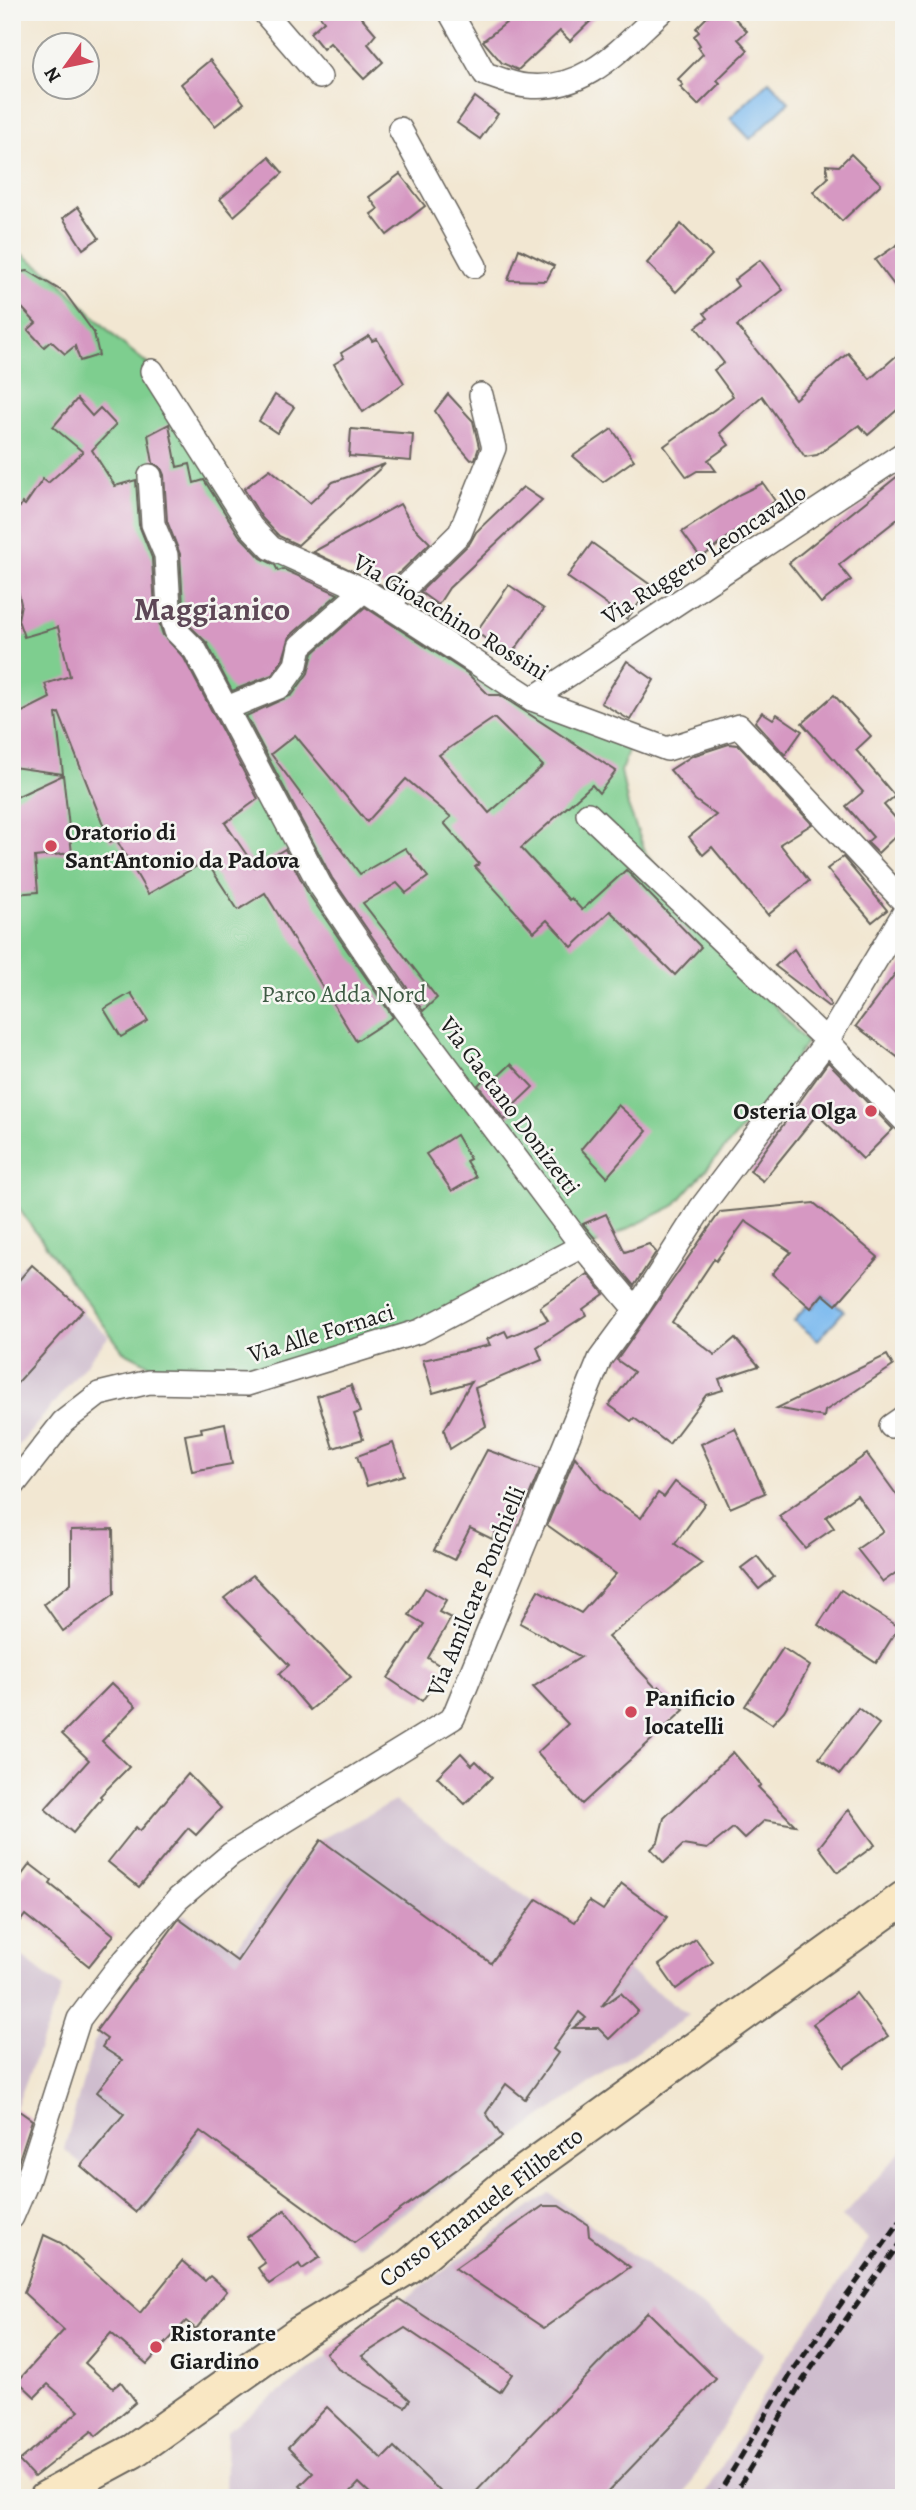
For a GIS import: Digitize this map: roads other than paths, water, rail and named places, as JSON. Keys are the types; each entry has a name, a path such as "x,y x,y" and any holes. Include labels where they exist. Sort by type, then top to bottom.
{"main road":[{"name":"Corso Emanuele Filiberto","path":"133,2451 300,2333 397,2249 505,2186 904,1898"},
{"path":"47,2498 133,2451"},
{"path":"81,2498 133,2451"}],"street":[{"path":"264,12 320,77"},
{"path":"450,12 485,74 525,86 555,86 594,72 661,12"},
{"path":"400,129 475,266"},
{"name":"Via Gioacchino Rossini","path":"152,371 251,527 271,548 364,590 532,699 667,749 739,726 904,902"},
{"path":"387,605 460,533 494,448 481,395"},
{"name":"Via Ruggero Leoncavallo","path":"532,699 904,453"},
{"name":"Via Gaetano Donizetti","path":"150,476 153,524 166,555 169,608 176,631 195,650 320,885 404,1009 582,1246"},
{"path":"227,708 281,686 296,665 300,646 364,590"},
{"path":"589,814 827,1041 904,1120"},
{"name":"Via Amilcare Ponchielli","path":"12,2217 27,2182 79,2020 116,1969 178,1899 231,1854 453,1718 600,1359 636,1310 701,1208 827,1041 904,913"},
{"path":"582,1246 636,1310"},
{"name":"Via Alle Fornaci","path":"12,1487 63,1422 99,1394 149,1382 247,1384 420,1331 582,1246"}],"water":[{"path":"769,81 789,102 750,139 730,118"},
{"path":"823,1294 844,1311 818,1340 794,1321 807,1305 812,1308"}],"railway":[{"path":"716,2498 792,2372 904,2216"},
{"path":"732,2498 803,2380 904,2237"}],"place":[{"name":"Oratorio di Sant'Antonio da Padova","path":"51,846"},
{"name":"Osteria Olga","path":"871,1111"},
{"name":"Panificio locatelli","path":"631,1712"},
{"name":"Ristorante Giardino","path":"156,2347"}],"district":[{"name":"Maggianico","path":"212,609"}],"park label":[{"name":"Parco Adda Nord","path":"344,994"}]}
